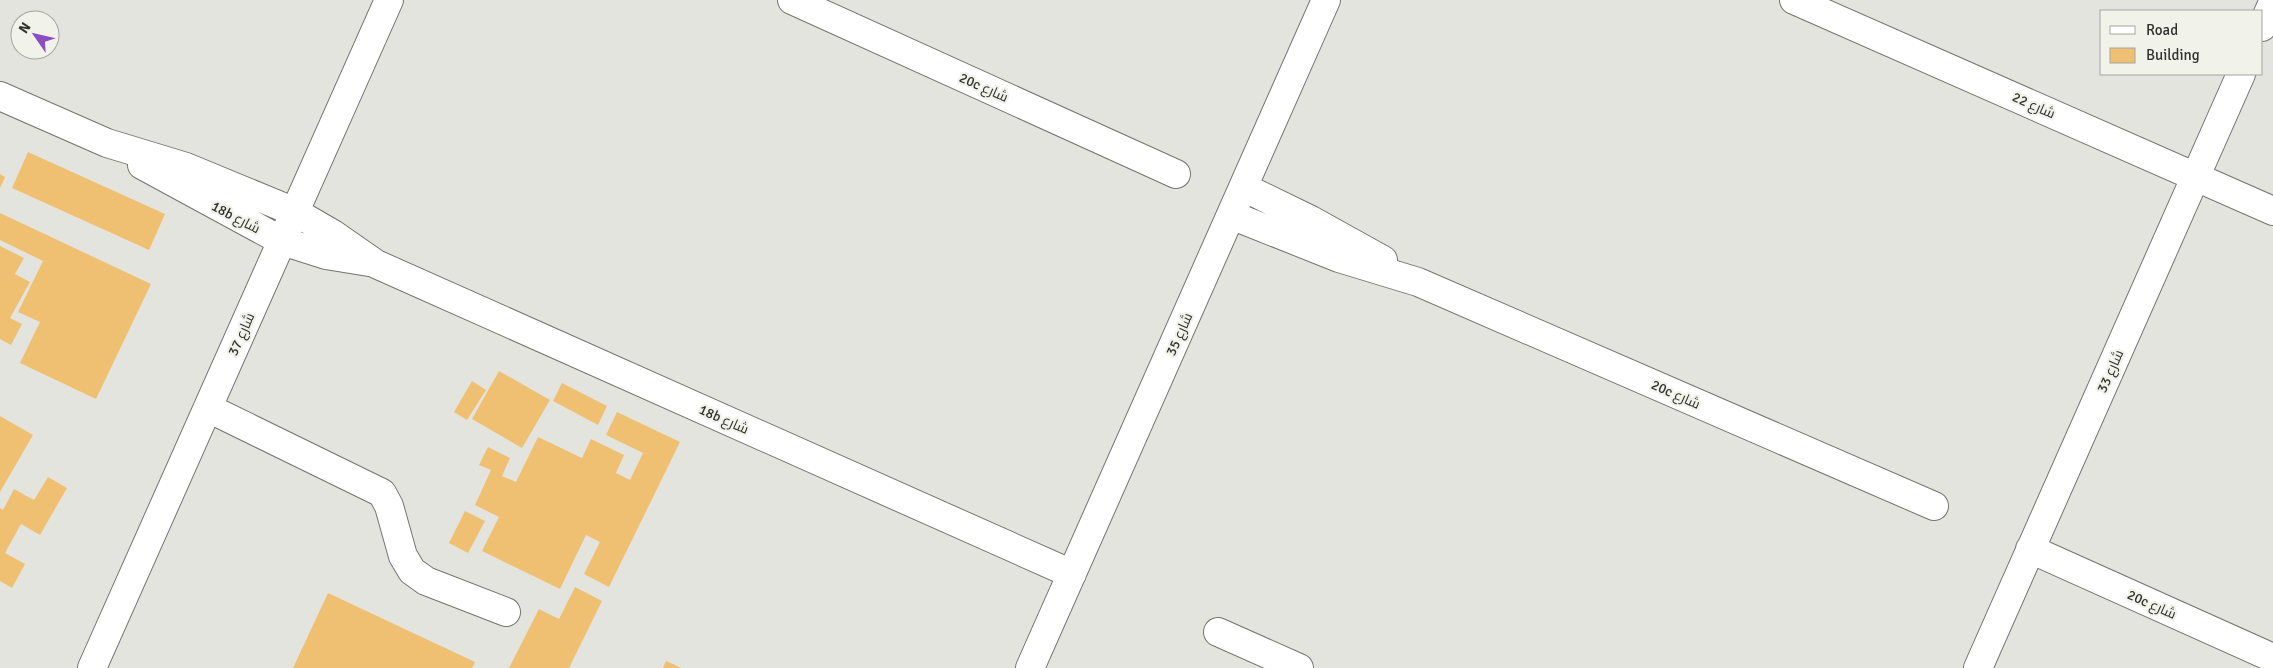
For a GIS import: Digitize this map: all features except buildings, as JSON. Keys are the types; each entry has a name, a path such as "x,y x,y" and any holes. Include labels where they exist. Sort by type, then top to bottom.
{"street":[{"name":"شارع 37","path":"92,668 389,0"},
{"name":"20c شارع","path":"792,0 1176,174"},
{"name":"شارع 35","path":"1030,668 1326,0"},
{"name":"شارع 22","path":"1794,0 2273,211"},
{"path":"2263,25 2273,2"},
{"name":"شارع 33","path":"1978,668 2241,75"},
{"name":"18b شارع","path":"0,96 107,142 186,167 295,212 333,234 376,264 1072,574"},
{"name":"18b شارع","path":"107,142 177,186 282,241 326,255 376,264"},
{"name":"20c شارع","path":"1243,187 1347,239 1418,282"},
{"name":"20c شارع","path":"1231,215 1339,258 1418,282 1934,506"},
{"path":"208,408 382,493 388,506 403,556 412,571 426,580 506,612"},
{"name":"20c شارع","path":"2030,550 2273,658"},
{"path":"1218,632 1299,668"}]}
